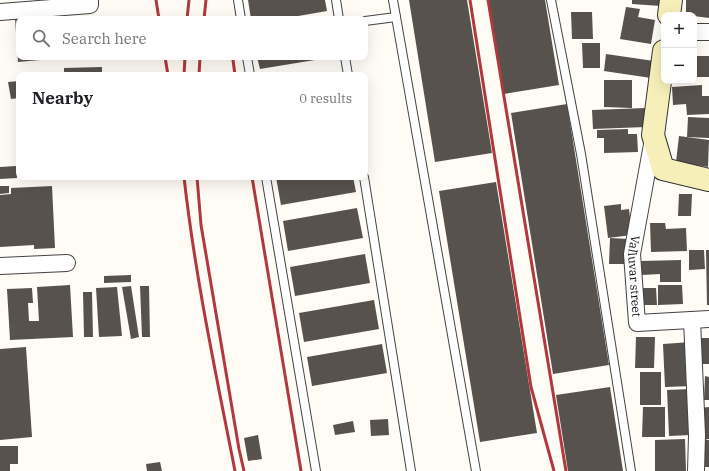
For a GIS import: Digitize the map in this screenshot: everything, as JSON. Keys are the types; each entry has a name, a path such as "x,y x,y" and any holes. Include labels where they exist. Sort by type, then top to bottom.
{"main road":[{"path":"669,12 671,0"},
{"path":"661,74 653,135 663,169 709,180"}],"street":[{"path":"0,12 90,5 90,0"},
{"path":"697,32 709,32"},
{"name":"Valluvar street","path":"653,135 632,254 637,323 709,319"},
{"path":"0,266 67,263"},
{"path":"692,320 697,435 696,471"}],"lane":[{"path":"238,0 241,16"},
{"path":"336,0 339,16"},
{"path":"393,0 476,471"},
{"path":"551,0 581,154 631,471"},
{"path":"368,21 396,17"},
{"path":"248,60 250,72"},
{"path":"346,60 348,72"},
{"path":"267,180 316,471"},
{"path":"364,180 411,471"}],"building":[{"path":"248,0 325,0 327,11 298,16 251,16"},
{"path":"409,0 467,0 492,153 435,162"},
{"path":"488,0 545,0 559,85 504,94"},
{"path":"632,0 661,0 661,6 632,4"},
{"path":"686,0 709,0 709,18 697,16 697,12 686,12"},
{"path":"626,7 640,9 638,17 655,20 651,44 620,39"},
{"path":"571,12 592,12 593,39 572,39"},
{"path":"582,43 600,43 600,68 583,68"},
{"path":"606,54 654,61 651,78 604,71"},
{"path":"697,56 709,56 709,77 697,77"},
{"path":"18,60 40,60 18,62"},
{"path":"258,60 315,60 260,69"},
{"path":"102,67 102,72 64,72 64,68"},
{"path":"604,80 632,80 632,108 604,107"},
{"path":"16,81 16,98 11,99 8,82"},
{"path":"702,85 702,96 709,96 709,114 687,115 686,104 673,105 672,87"},
{"path":"567,104 609,365 553,374 511,113"},
{"path":"645,108 646,127 593,129 592,110"},
{"path":"688,117 709,118 709,138 687,137"},
{"path":"628,129 628,134 637,134 638,152 604,153 604,138 597,138 597,130"},
{"path":"679,136 709,140 708,167 676,162"},
{"path":"16,166 16,178 0,179 0,167"},
{"path":"277,180 354,180 356,192 281,205"},
{"path":"496,182 537,433 480,442 439,191"},
{"path":"0,186 9,186 9,193 0,194"},
{"path":"52,186 55,248 34,249 34,245 0,247 0,195 11,194 11,188"},
{"path":"679,194 692,194 691,216 678,216"},
{"path":"621,204 621,210 629,209 632,235 608,238 604,206"},
{"path":"357,208 363,238 288,251 283,221"},
{"path":"650,223 665,223 666,229 686,228 687,251 651,252"},
{"path":"610,238 629,239 628,264 609,264"},
{"path":"689,250 704,250 705,269 689,270"},
{"path":"706,250 709,250 709,305 707,305"},
{"path":"365,254 370,283 295,296 290,267"},
{"path":"681,260 681,282 660,282 660,274 642,275 641,261"},
{"path":"131,275 131,282 104,283 104,276"},
{"path":"70,285 73,337 10,340 7,289 32,288 33,303 28,303 29,321 39,321 37,287"},
{"path":"658,285 682,285 683,304 658,305"},
{"path":"131,286 139,337 131,339 122,287"},
{"path":"140,286 149,286 150,337 142,337"},
{"path":"117,287 122,336 99,337 96,288"},
{"path":"641,288 656,288 657,305 642,305"},
{"path":"83,292 92,292 93,337 84,337"},
{"path":"374,300 379,329 304,342 299,313"},
{"path":"636,337 655,337 654,368 635,368"},
{"path":"701,338 709,338 709,364 701,364"},
{"path":"691,342 693,386 665,387 663,344"},
{"path":"382,344 387,373 312,386 307,357"},
{"path":"26,347 32,437 0,440 0,349"},
{"path":"640,372 661,372 661,405 640,405"},
{"path":"705,376 709,377 709,400 704,400"},
{"path":"610,387 623,471 568,471 556,395"},
{"path":"690,389 691,435 669,436 667,390"},
{"path":"643,407 665,407 665,437 642,437"},
{"path":"709,407 709,439 703,440 700,408"},
{"path":"388,419 389,435 371,436 370,420"},
{"path":"353,421 355,432 335,435 333,425"},
{"path":"258,435 262,459 248,461 244,438"},
{"path":"685,439 686,471 655,471 655,440"},
{"path":"699,440 709,440 709,467 699,467"},
{"path":"0,446 18,446 18,464 10,464 10,471 0,471"},
{"path":"160,462 162,471 147,471 146,464"}],"railway":[{"path":"156,0 159,16"},
{"path":"187,16 189,0"},
{"path":"204,16 206,0"},
{"path":"470,0 531,387 554,471"},
{"path":"488,0 566,471"},
{"path":"166,60 168,72"},
{"path":"184,72 185,60"},
{"path":"199,72 200,60"},
{"path":"233,60 235,72"},
{"path":"184,180 200,288 235,471"},
{"path":"197,180 201,225 244,471"},
{"path":"252,180 301,471"}]}
